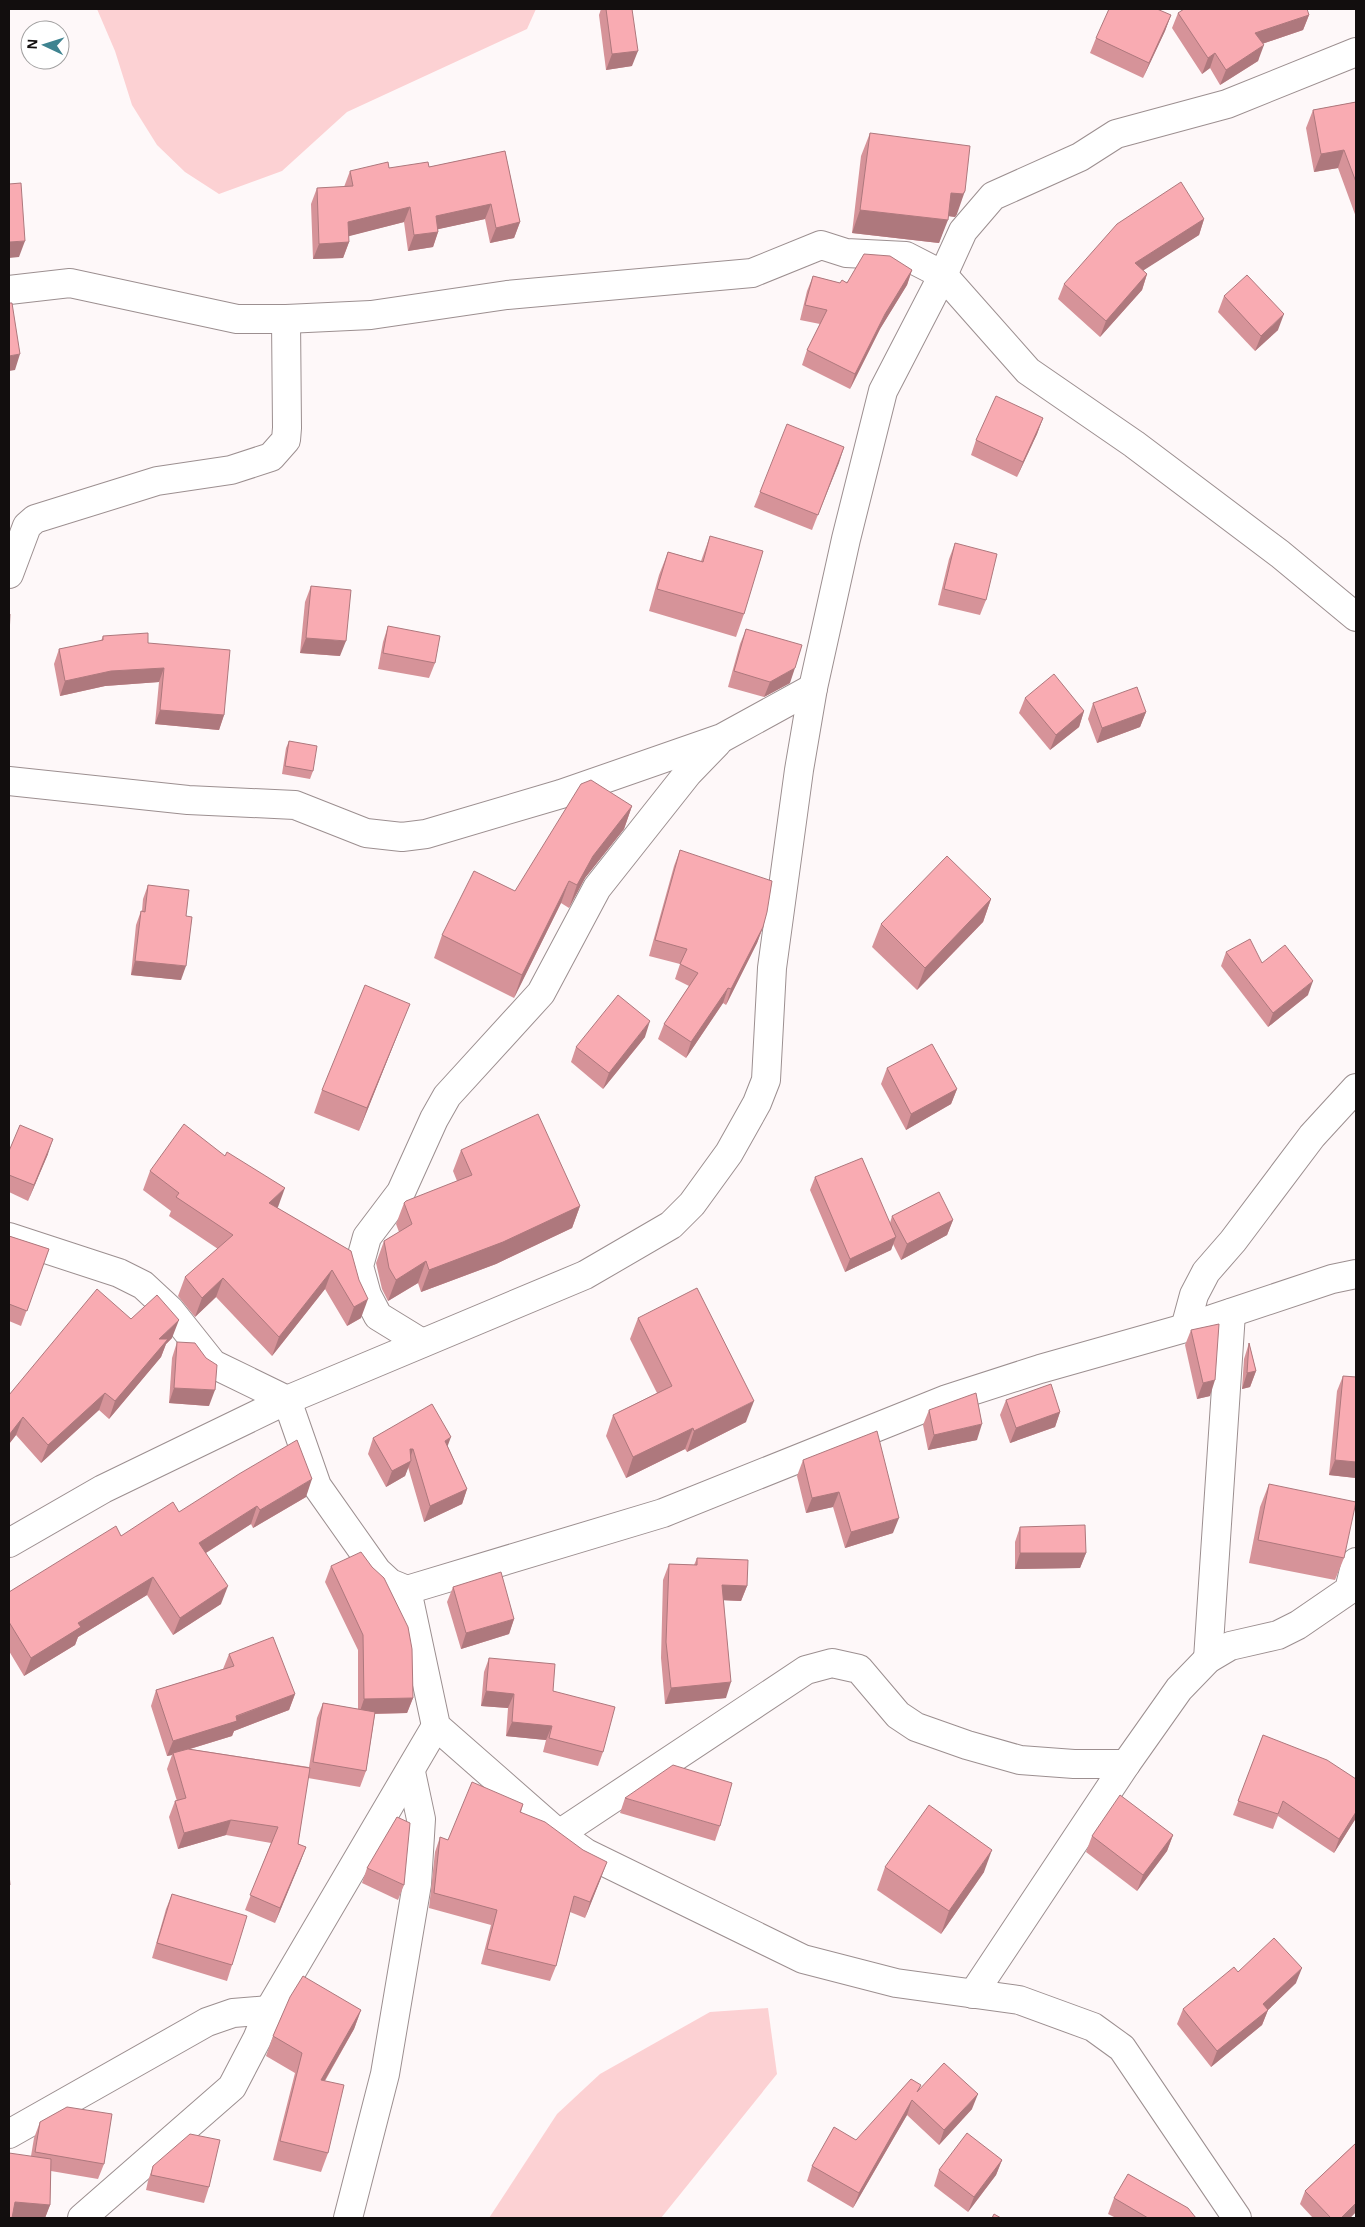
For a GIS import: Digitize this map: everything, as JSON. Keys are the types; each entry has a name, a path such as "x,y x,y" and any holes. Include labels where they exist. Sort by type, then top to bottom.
{"street":[{"path":"9,1543 103,1490 287,1400 585,1275 671,1225 692,1204 729,1153 766,1080 772,968 798,770 813,688 846,539 884,391 943,275 963,231 993,196 1080,157 1116,134 1227,104 1356,52"},
{"path":"9,290 70,284 237,319 286,319 371,315 507,295 752,273 821,245 846,253 906,256 943,275 1028,371 1150,456 1280,554 1356,617"},
{"path":"9,574 28,526 36,519 157,481 231,470 271,457 279,450 286,440 287,428 286,319"},
{"path":"9,781 188,800 295,805 366,833 402,838 426,834 561,794 722,738 813,688"},
{"path":"422,1343 378,1316 371,1302 359,1266 367,1237 401,1192 434,1119 447,1096 541,992 597,888 688,773 722,738"},
{"path":"1186,1328 1194,1294 1206,1272 1233,1241 1312,1136 1356,1088"},
{"path":"9,1237 119,1273 143,1285 170,1310 213,1364 287,1400 317,1486 376,1571 390,1583 407,1590 663,1513 947,1399 1040,1369 1186,1328 1332,1279 1356,1274"},
{"path":"1208,1659 1231,1313"},
{"path":"973,1994 1126,1764 1180,1689 1208,1659 1230,1646 1278,1636 1352,1592 1356,1562"},
{"path":"407,1590 436,1726 559,1834 586,1852 803,1959 896,1983 1019,2000 1093,2027 1122,2048 1237,2218"},
{"path":"559,1834 806,1670 832,1663 859,1670 898,1715 916,1727 967,1745 1020,1760 1074,1764 1126,1764"},
{"path":"82,2218 232,2087 257,2039 269,2010 411,1772 436,1726"},
{"path":"348,2218 385,2074 417,1884 421,1819 411,1772"},
{"path":"9,2134 207,2022 233,2013 269,2010"}],"shaded area":[{"path":"97,9 536,9 527,29 347,112 282,171 219,194 185,172 157,145 132,105 115,51"},
{"path":"768,2008 777,2074 661,2218 489,2218 557,2114 600,2074 710,2012"}],"building":[{"path":"606,9 632,9 638,51 612,54"},
{"path":"1109,9 1157,9 1171,15 1149,63 1096,38"},
{"path":"1184,9 1307,9 1309,15 1255,33 1264,45 1226,70 1215,53 1208,58 1178,13"},
{"path":"1356,102 1356,182 1344,150 1321,154 1313,110"},
{"path":"870,133 970,146 965,191 963,194 951,193 948,220 860,210"},
{"path":"505,151 520,222 496,228 491,204 436,216 438,232 414,235 410,207 348,222 349,242 319,244 317,188 353,186 350,171 388,162 389,168 428,162 429,167"},
{"path":"1181,182 1204,219 1135,263 1147,274 1106,321 1064,284 1117,224"},
{"path":"21,183 25,241 9,242 9,184"},
{"path":"864,254 890,256 912,270 885,314 855,374 807,350 827,310 805,305 813,276 840,283 842,280 847,283"},
{"path":"1247,275 1284,314 1261,336 1224,296"},
{"path":"9,303 12,303 20,354 9,356"},
{"path":"996,396 1043,418 1023,462 976,440"},
{"path":"787,424 844,447 818,515 760,492"},
{"path":"710,536 763,551 744,614 657,589 668,552 703,562"},
{"path":"955,543 997,554 986,600 944,589"},
{"path":"311,586 351,590 346,641 306,638"},
{"path":"388,626 440,636 435,663 383,653"},
{"path":"746,629 802,645 795,668 770,682 734,671"},
{"path":"148,633 148,643 230,650 224,715 160,710 164,668 111,671 65,681 59,649 103,640 103,636"},
{"path":"1054,674 1084,711 1056,735 1025,698"},
{"path":"1137,687 1146,712 1102,728 1093,703"},
{"path":"289,741 317,746 313,771 285,766"},
{"path":"591,780 632,806 593,856 577,885 569,881 522,975 442,935 474,871 515,891 581,784"},
{"path":"680,850 772,881 763,927 731,989 728,988 691,1042 664,1024 698,973 680,964 687,949 655,940"},
{"path":"947,856 991,899 925,968 881,924"},
{"path":"148,885 189,890 186,916 192,917 186,966 135,961 141,911 145,912"},
{"path":"1250,939 1262,963 1285,945 1313,981 1273,1013 1226,952"},
{"path":"365,985 410,1004 367,1108 322,1090"},
{"path":"618,995 650,1021 609,1073 576,1047"},
{"path":"932,1044 957,1089 911,1114 887,1068"},
{"path":"538,1114 580,1206 503,1242 429,1270 426,1261 396,1280 389,1268 384,1241 412,1224 404,1203 472,1175 461,1150"},
{"path":"184,1124 225,1156 227,1152 285,1188 269,1203 351,1251 359,1280 368,1299 354,1307 332,1270 279,1337 223,1278 202,1298 185,1277 233,1235 176,1197 179,1193 150,1171"},
{"path":"20,1125 53,1139 34,1185 9,1175 9,1151"},
{"path":"862,1158 896,1237 850,1259 815,1177"},
{"path":"939,1192 953,1220 907,1244 892,1216"},
{"path":"9,1236 49,1249 27,1311 9,1304"},
{"path":"697,1288 754,1401 694,1431 693,1428 633,1457 613,1415 672,1386 638,1318"},
{"path":"97,1289 131,1319 157,1295 179,1320 159,1339 168,1339 115,1401 105,1393 48,1445 23,1417 9,1435 9,1395"},
{"path":"1219,1324 1215,1380 1203,1383 1191,1330"},
{"path":"177,1342 195,1343 206,1358 217,1365 215,1390 174,1388"},
{"path":"1249,1343 1256,1371 1247,1373"},
{"path":"1343,1376 1356,1377 1356,1462 1335,1460"},
{"path":"1051,1384 1060,1412 1016,1428 1006,1400"},
{"path":"976,1393 982,1424 934,1435 929,1410"},
{"path":"432,1404 451,1437 445,1441 467,1489 430,1506 413,1449 410,1449 411,1461 392,1471 373,1438"},
{"path":"877,1431 899,1518 851,1532 839,1492 812,1498 803,1460"},
{"path":"297,1440 312,1479 260,1510 257,1506 199,1543 228,1586 180,1618 153,1577 78,1623 81,1627 31,1658 9,1622 9,1592 116,1526 121,1536 173,1502 179,1512"},
{"path":"1269,1484 1356,1502 1344,1558 1258,1540"},
{"path":"1085,1525 1086,1553 1020,1553 1020,1527"},
{"path":"361,1552 372,1567 384,1578 408,1627 412,1649 413,1698 364,1699 363,1635 331,1566"},
{"path":"697,1558 748,1560 747,1586 722,1585 731,1682 671,1688 666,1642 669,1564 697,1565"},
{"path":"501,1572 514,1619 466,1633 453,1587"},
{"path":"273,1637 295,1694 236,1716 237,1721 173,1741 156,1690 234,1666 229,1654"},
{"path":"489,1658 555,1664 553,1691 615,1707 603,1752 549,1738 552,1726 512,1722 514,1694 486,1691"},
{"path":"323,1703 375,1712 366,1771 313,1762"},
{"path":"1263,1735 1327,1760 1356,1779 1356,1812 1339,1839 1283,1801 1278,1814 1238,1801"},
{"path":"188,1749 310,1768 298,1844 306,1847 280,1908 250,1895 278,1827 231,1820 184,1833 175,1801 186,1798 173,1753"},
{"path":"673,1765 732,1783 720,1826 625,1798"},
{"path":"472,1782 523,1804 520,1812 545,1822 583,1850 607,1862 590,1902 574,1896 556,1966 487,1949 497,1910 434,1893 440,1837 448,1840"},
{"path":"1120,1795 1173,1835 1143,1875 1092,1836"},
{"path":"929,1805 992,1850 949,1911 885,1867"},
{"path":"397,1817 410,1823 404,1885 367,1868"},
{"path":"172,1894 247,1916 232,1965 157,1943"},
{"path":"1274,1938 1302,1968 1263,2004 1268,2010 1217,2051 1183,2009 1234,1967 1238,1972"},
{"path":"303,1976 361,2010 321,2080 344,2085 328,2153 280,2141 302,2053 273,2036 290,1997"},
{"path":"944,2063 978,2094 944,2130 912,2100 859,2193 812,2166 834,2127 856,2140 911,2079 921,2085 917,2092"},
{"path":"67,2107 112,2114 104,2164 35,2152 40,2122"},
{"path":"967,2133 1002,2160 974,2197 939,2170"},
{"path":"190,2134 220,2140 209,2187 151,2175 153,2166"},
{"path":"1356,2143 1356,2203 1341,2218 1331,2218 1305,2191"},
{"path":"9,2153 51,2159 50,2205 15,2202 12,2218 9,2218"},
{"path":"1128,2174 1188,2208 1196,2218 1148,2218 1114,2198"},
{"path":"994,2214 1001,2218 992,2218"}]}
